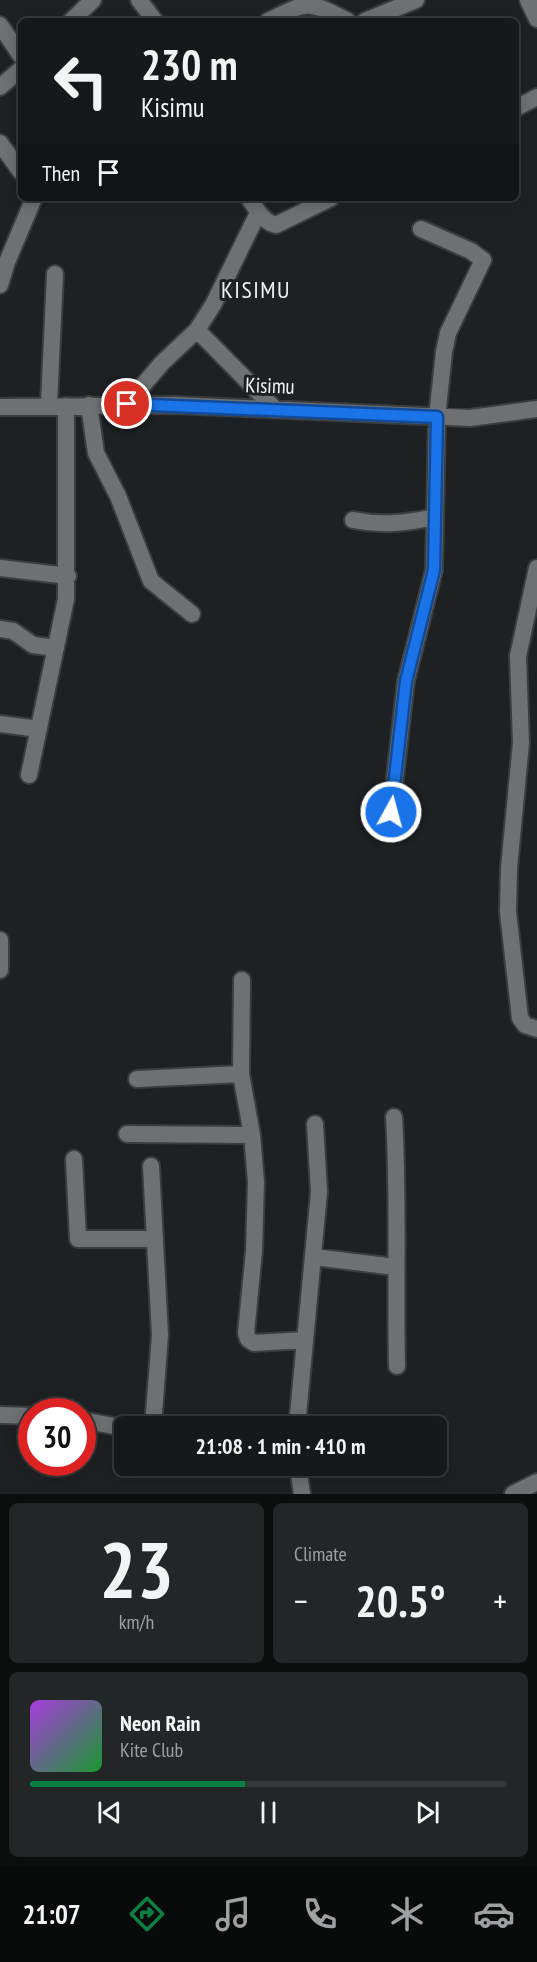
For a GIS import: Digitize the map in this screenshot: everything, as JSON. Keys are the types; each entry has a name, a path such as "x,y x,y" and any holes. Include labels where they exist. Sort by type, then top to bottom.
{"street":[{"path":"139,0 153,18"},
{"path":"372,18 416,0"},
{"path":"528,0 537,19"},
{"path":"274,18 303,3 312,2 342,18"},
{"path":"74,18 86,3"},
{"path":"0,25 18,52"},
{"path":"0,87 18,72"},
{"path":"519,107 537,98"},
{"path":"0,143 18,161"},
{"path":"0,285 7,262 33,201"},
{"path":"251,201 258,213 276,225 325,201"},
{"path":"127,404 162,363 197,330 213,305 258,213"},
{"path":"391,812 406,681 433,579 437,417 448,333 483,258 421,229"},
{"path":"29,775 56,648 68,576 57,405 55,274"},
{"path":"197,330 276,410"},
{"name":"Kisimu","path":"0,406 127,404 470,418 537,409"},
{"path":"89,405 96,453 118,496 151,581 192,614"},
{"path":"353,520 377,525 401,524 435,517"},
{"path":"0,568 68,576"},
{"path":"537,568 518,656 520,743 511,832 508,912 520,1018 525,1025 537,1029"},
{"path":"0,629 13,631 33,645 56,648"},
{"path":"0,724 39,729"},
{"path":"0,940 0,970"},
{"path":"242,980 241,1074 252,1135 256,1182 254,1251 246,1333 248,1339 254,1343 305,1340"},
{"path":"136,1079 241,1074"},
{"path":"394,1117 398,1182 395,1267 397,1366"},
{"path":"298,1416 319,1192 315,1124"},
{"path":"127,1134 252,1135"},
{"path":"74,1159 78,1239 155,1239"},
{"path":"151,1166 160,1335 154,1416"},
{"path":"314,1257 395,1267"},
{"path":"0,1415 18,1416"},
{"path":"96,1423 114,1426"},
{"path":"299,1476 302,1494"},
{"path":"513,1494 537,1482"}],"district":[{"name":"KISIMU","path":"256,290"}],"route":[{"path":"127,404 437,417 434,570 427,606 418,629 406,681 391,812"}]}
